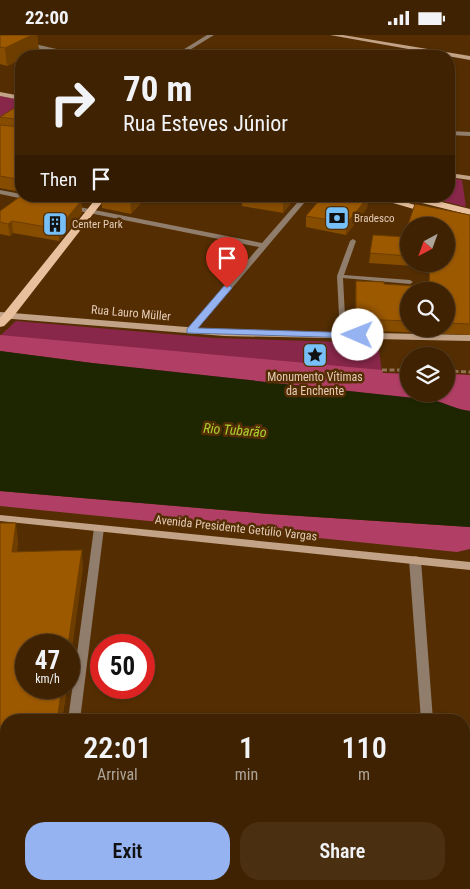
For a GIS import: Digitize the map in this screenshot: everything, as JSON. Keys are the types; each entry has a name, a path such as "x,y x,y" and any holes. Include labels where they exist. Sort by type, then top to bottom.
{"main road":[{"path":"333,35 422,50"},
{"path":"455,55 470,58"},
{"path":"0,94 15,96"},
{"path":"455,176 468,179"},
{"path":"0,324 5,315 98,202"},
{"path":"398,202 470,219"},
{"path":"431,202 470,212"},
{"name":"Rua Lauro Müller","path":"5,315 191,331 470,339"},
{"name":"Avenida Presidente Getúlio Vargas","path":"0,518 470,566"}],"street":[{"path":"186,50 211,35"},
{"path":"0,38 52,50"},
{"path":"455,133 470,134"},
{"path":"0,192 15,195"},
{"path":"191,331 302,202"},
{"path":"64,205 264,246"},
{"path":"75,714 99,528"},
{"path":"415,560 427,714"}],"lane":[{"path":"343,335 340,276 353,241"},
{"path":"340,276 410,281"}],"path":[{"path":"382,370 400,371"},
{"path":"455,371 470,372"}],"shaded area":[{"path":"0,96 15,99 15,124 0,121"},
{"path":"455,179 462,180 466,207 447,202 455,202"},
{"path":"16,321 215,338 378,343 382,373 400,374 400,402 455,402 455,374 470,375 470,411 0,351 0,336"},
{"path":"0,335 382,370 383,373 400,374 400,397 92,363 0,351"},
{"path":"455,374 470,375 470,411 439,402 455,402"},
{"path":"0,491 270,514 470,527 470,549 457,552 0,506"}],"water":[{"name":"Rio Tubarão","path":"0,351 92,363 400,397 400,402 439,402 470,411 470,527 270,514 0,491"}],"building":[{"path":"0,35 32,35 5,48 0,47"},
{"path":"15,108 15,119 0,117"},
{"path":"0,125 15,126 15,179 0,176"},
{"path":"15,200 15,202 80,202 58,229 12,221 8,224 0,222 0,211"},
{"path":"318,202 364,202 347,223 306,216"},
{"path":"415,204 470,215 470,324 455,323 455,282 429,282 430,273 455,273 455,217 411,217"},
{"path":"373,235 400,237 400,255 370,253"},
{"path":"356,281 384,282 384,284 400,285 400,321 356,319"},
{"path":"0,523 16,523 12,552 82,550 70,634 15,634 15,699 60,699 58,714 0,714"}],"place":[{"name":"Bradesco","path":"337,218"},
{"name":"Center Park","path":"55,224"},
{"name":"Monumento Vítimas da Enchente","path":"315,355"}],"route":[{"path":"227,288 191,331 358,335"}]}
